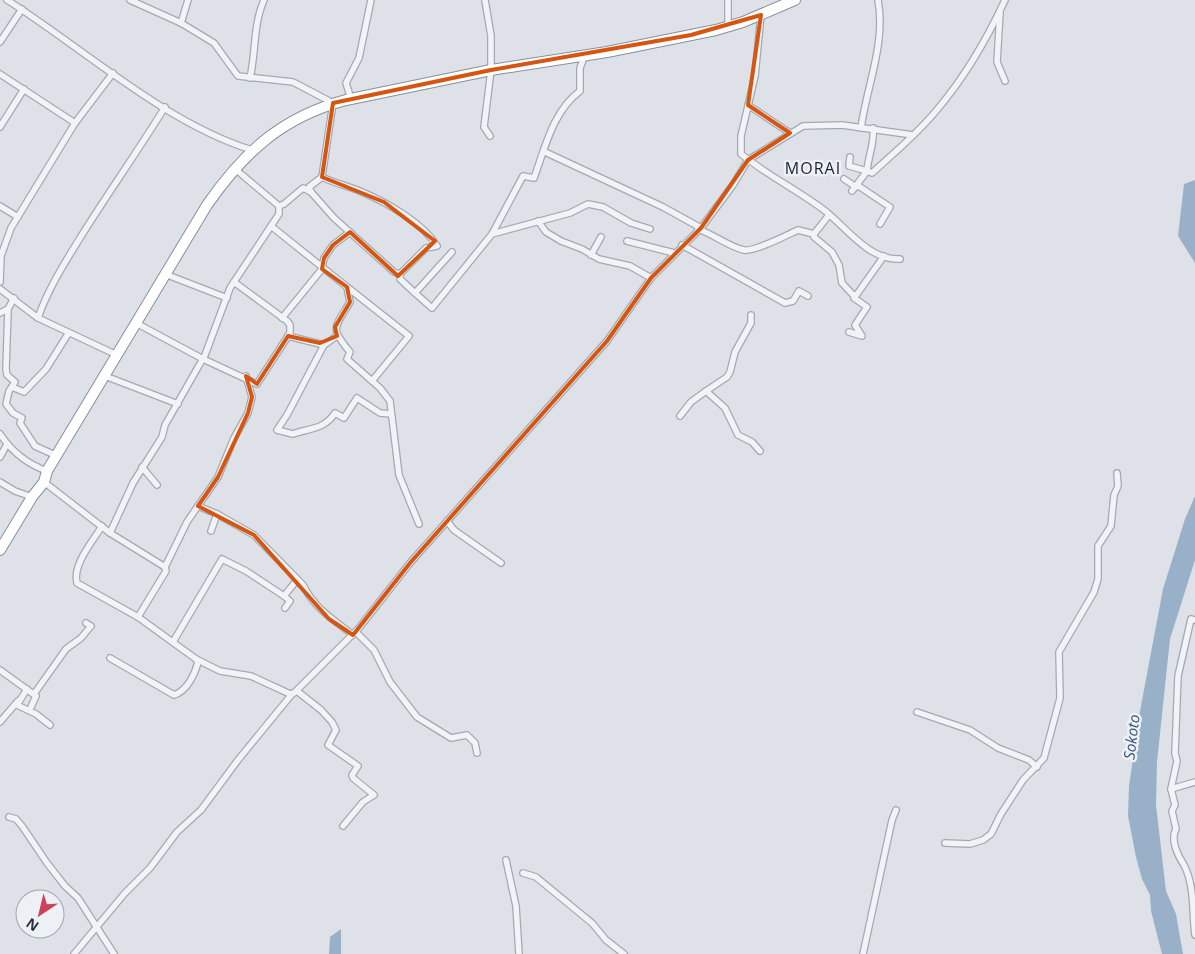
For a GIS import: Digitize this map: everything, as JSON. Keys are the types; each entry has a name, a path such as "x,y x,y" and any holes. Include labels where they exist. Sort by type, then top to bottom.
{"highway":[{"path":"0,550 32,497 44,482 47,472 207,205 234,168 252,150 286,124 333,103 351,99 491,70 585,55 728,27 795,0"}],"street":[{"path":"7,0 166,107 221,140 252,150"},
{"path":"130,0 181,23 214,43 236,73 250,78 293,82 333,103 322,177 309,187 311,192"},
{"path":"181,23 188,0"},
{"path":"250,78 254,61 258,14 264,0"},
{"path":"351,99 346,83 359,58 370,0"},
{"path":"485,0 491,36 491,70 484,127 490,136"},
{"path":"728,0 728,27"},
{"path":"861,128 880,35 881,11 878,0"},
{"path":"850,157 849,166 872,173 913,135 936,111 966,70 1005,0"},
{"path":"0,42 22,9"},
{"path":"1000,9 997,62 1005,81"},
{"path":"761,14 755,76 740,150 748,160 829,215 861,243 884,256 900,259"},
{"path":"400,274 400,279 432,308 492,234 523,176 534,178 556,119 569,99 580,91 580,68 585,55"},
{"path":"0,282 1,256 18,217 74,123 113,73"},
{"path":"0,74 74,123"},
{"path":"0,127 24,89"},
{"path":"748,106 790,133"},
{"path":"38,318 47,293 114,182 166,107"},
{"path":"74,954 80,944 97,928 125,893 150,868 177,832 201,810 238,760 294,692 354,633 399,575 607,341 651,278 700,228 733,185 748,160 764,152 803,126 821,124 873,128 913,135"},
{"path":"855,188 866,171 874,138 873,128"},
{"path":"544,152 663,207 739,248 748,250 758,249 766,243 778,240 798,230 814,234"},
{"path":"110,533 142,467 162,437 165,425 203,359 234,282 279,214 279,206 234,168"},
{"path":"322,177 384,202 432,239 437,246 426,248 400,274"},
{"path":"844,180 890,207 880,224"},
{"path":"279,206 284,204 294,192 303,188 311,192 350,232 394,272 400,274"},
{"path":"492,234 570,213 588,204 596,204 631,223 650,229"},
{"path":"0,206 18,217"},
{"path":"814,234 829,215"},
{"path":"538,221 546,232 591,255 630,266 651,278"},
{"path":"271,226 322,270 347,287 409,336 372,381"},
{"path":"282,318 322,270 324,258 334,245 350,232"},
{"path":"814,234 814,237 832,252 839,265 842,283 855,297"},
{"path":"591,255 602,237"},
{"path":"627,241 674,253"},
{"path":"682,245 785,303 793,301 798,291 808,296"},
{"path":"414,293 452,252"},
{"path":"849,332 862,336 855,325 867,307 854,298 884,256"},
{"path":"165,274 227,298"},
{"path":"136,323 203,359 246,376 257,384 288,336 290,325 234,282"},
{"path":"347,287 350,302 335,328 336,336 350,352 347,359 372,381 390,401 399,476 419,524"},
{"path":"0,289 38,318 68,334 117,355"},
{"path":"14,298 8,309 6,369 7,375 15,382 6,398 7,407 22,418 20,423 35,446 57,456"},
{"path":"0,313 8,309"},
{"path":"680,416 691,402 727,378 735,352 751,323 751,316"},
{"path":"12,387 24,392 46,369 68,334"},
{"path":"288,336 324,345"},
{"path":"336,336 324,345 288,415 277,430 293,434 299,431 319,428 330,421 335,413 344,418 357,398 380,413 391,414"},
{"path":"104,376 178,404"},
{"path":"138,617 166,571 165,567 187,522 218,477 234,438 248,413 252,397 246,376"},
{"path":"706,391 725,408 738,435 752,442 760,451"},
{"path":"0,434 7,444 31,466 47,472"},
{"path":"0,457 7,444"},
{"path":"142,467 158,485"},
{"path":"945,843 970,844 983,840 991,834 1001,814 1023,780 1037,767 1045,755 1060,698 1059,652 1094,592 1098,579 1098,546 1111,526 1114,495 1118,486 1117,473"},
{"path":"0,482 14,491 32,497"},
{"path":"44,482 110,533 165,567"},
{"path":"198,506 217,514 254,536 297,580 329,619 354,633 374,650 390,682 417,717 450,738 467,735 475,742 477,753"},
{"path":"211,531 212,522 217,514"},
{"path":"447,520 454,530 501,563"},
{"path":"102,526 79,566 76,578 77,583 138,617 196,659 214,669 251,676 294,692 332,722 336,730 328,745 358,766 352,775 353,778 374,795 363,802 343,826"},
{"path":"173,642 222,559 246,571 290,600 286,608"},
{"path":"284,596 297,580"},
{"path":"1195,620 1191,619 1178,676 1175,753 1177,760 1171,789 1176,805 1172,811 1176,829 1173,834 1176,849 1192,890 1195,935"},
{"path":"34,694 66,649 88,631 91,626 86,623"},
{"path":"110,658 174,695 180,693 188,683 197,666 196,659"},
{"path":"0,670 34,694 37,698 31,707"},
{"path":"0,722 27,689"},
{"path":"18,701 17,705 36,714 50,725"},
{"path":"917,712 970,730 998,748 1029,760 1037,767"},
{"path":"1171,789 1195,782"},
{"path":"862,954 892,820 896,810"},
{"path":"9,818 16,819 65,886 78,898 114,954"},
{"path":"506,860 516,906 518,954"},
{"path":"523,873 536,876 592,923 606,940 624,954"}],"highlighted area":[{"path":"761,15 748,105 790,133 748,160 701,228 651,278 607,341 410,563 353,635 329,619 254,535 198,506 218,477 248,413 252,397 246,376 257,384 288,336 320,343 337,336 335,327 350,302 347,287 322,269 324,258 333,245 350,232 398,276 435,241 384,202 322,177 333,103 491,70 691,35"}],"water":[{"path":"1195,180 1195,263 1178,236 1184,184"},
{"path":"1195,496 1195,560 1170,639 1157,762 1156,805 1166,891 1176,914 1183,954 1162,954 1151,911 1150,895 1142,879 1136,857 1128,816 1129,786 1140,711 1163,589 1185,519"},
{"path":"341,929 341,954 329,954 330,937"}],"district":[{"name":"MORAI","path":"813,168"}],"water label":[{"name":"Sokoto","path":"1132,737"}]}
